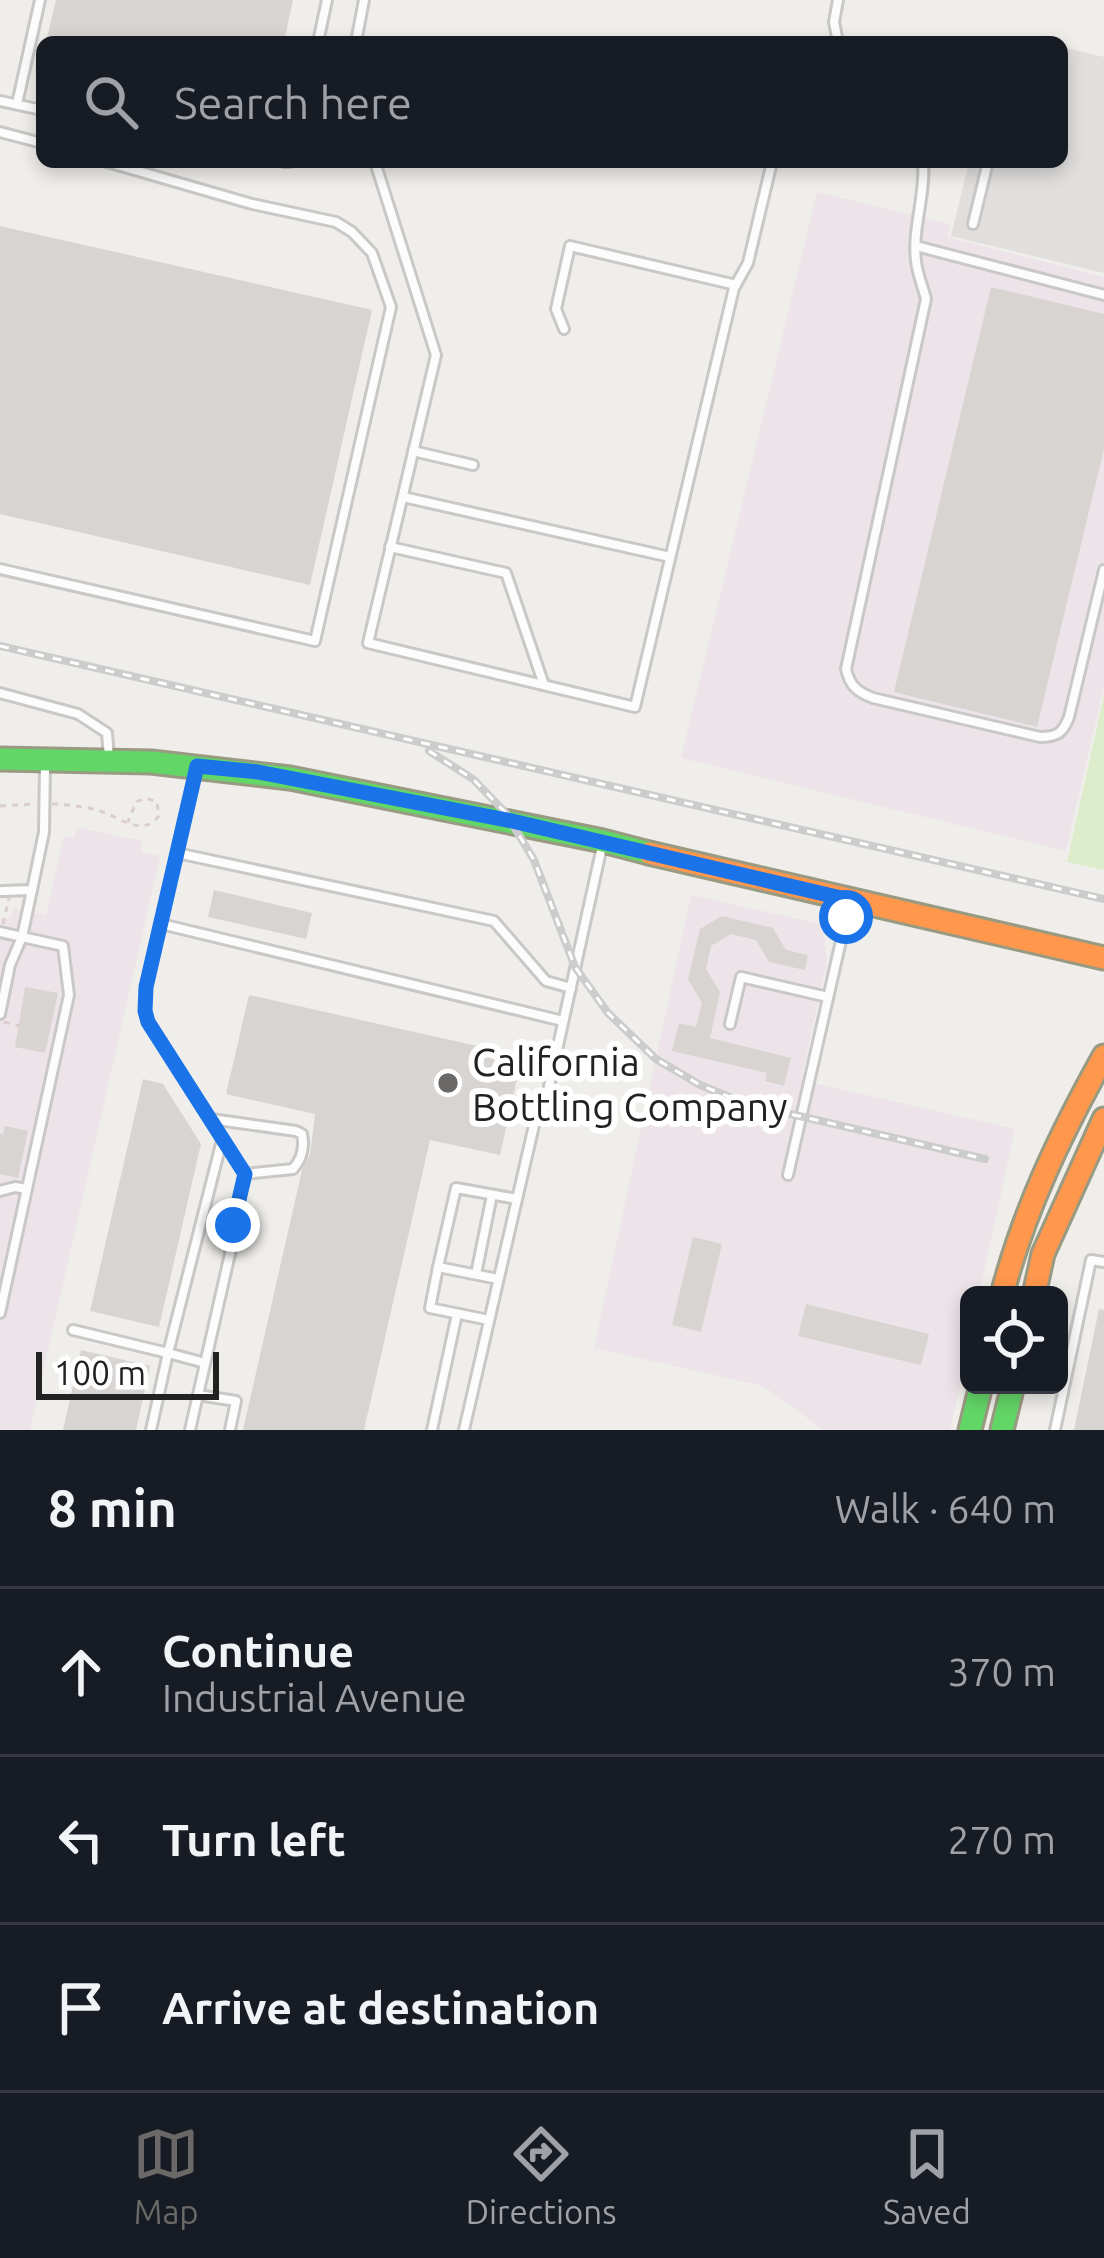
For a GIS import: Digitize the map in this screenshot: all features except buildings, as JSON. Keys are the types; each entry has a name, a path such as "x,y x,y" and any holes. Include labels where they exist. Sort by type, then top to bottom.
{"street":[{"path":"0,759 197,766 309,782 603,841 1104,958"},
{"path":"1004,1286 1013,1246 1072,1111 1104,1056"},
{"path":"1036,1286 1043,1253 1104,1119"},
{"path":"970,1430 979,1394"},
{"path":"1002,1430 1011,1394"}],"lane":[{"path":"17,104 40,0"},
{"path":"319,36 327,0"},
{"path":"357,36 364,0"},
{"path":"835,36 838,0"},
{"path":"0,100 36,109"},
{"path":"0,132 36,141"},
{"path":"0,569 315,640 391,307 372,253 336,222 252,204 128,168"},
{"path":"377,168 436,355 368,644 635,706 736,285 748,263 771,168"},
{"path":"923,168 916,261 926,299 846,669 849,682 858,693 873,698 1053,737 1064,731 1069,717 1104,570"},
{"path":"973,224 987,168"},
{"path":"564,328 556,310 570,246 736,285"},
{"path":"916,246 1104,295"},
{"path":"413,451 473,465"},
{"path":"403,496 670,557"},
{"path":"391,547 506,573 544,685"},
{"path":"0,694 78,714 106,733 110,760"},
{"path":"0,1018 44,832 46,758"},
{"path":"190,1430 245,1174 145,1011 146,987 197,766"},
{"path":"464,1430 535,1121 546,1100 603,841"},
{"path":"177,853 494,921 546,981 571,988"},
{"path":"6,891 32,890"},
{"path":"788,1175 850,900"},
{"path":"161,924 563,1021"},
{"path":"0,1313 69,995 63,946 1,932"},
{"path":"730,1024 741,977 828,997"},
{"path":"210,1119 302,1134 300,1161 292,1169 245,1174"},
{"path":"151,1430 222,1139"},
{"path":"489,1321 430,1308 456,1188 517,1199"},
{"path":"0,1191 27,1189"},
{"path":"476,1274 492,1195"},
{"path":"1054,1430 1091,1259 1104,1262"},
{"path":"438,1267 498,1279"},
{"path":"432,1430 457,1314"},
{"path":"73,1330 205,1364"},
{"path":"198,1395 236,1401 230,1430"}],"path":[{"path":"0,806 45,804 99,810 128,823 142,826 159,816 157,802 146,798 136,802 128,823"},
{"path":"1,932 6,891"},
{"path":"0,1018 20,1026"}],"shaded area":[{"path":"1068,48 1104,57 1104,273 951,236 968,168 1068,168"},
{"path":"817,192 950,224 947,237 1104,277 1104,686 1066,851 681,758"},
{"path":"76,827 142,841 141,852 160,856 30,1430 0,1430 0,918 11,918 13,908 46,915 64,836 74,838"},
{"path":"691,895 825,925 827,961 801,1080 1015,1129 981,1286 960,1286 960,1384 950,1430 824,1430 763,1386 594,1348"}],"green space":[{"path":"1104,695 1104,870 1067,862"}],"railway":[{"path":"0,646 1104,899"},
{"path":"429,751 473,779 505,812 534,860 575,967 608,1013 656,1059 700,1085 747,1104 985,1159"}],"traffic: fast":[{"path":"0,759 151,762 290,778 649,853"},
{"path":"970,1430 979,1394"},
{"path":"1002,1430 1011,1394"}],"traffic: slow":[{"path":"649,853 1104,958"},
{"path":"1005,1286 1045,1172 1104,1056"},
{"path":"1036,1286 1043,1254 1104,1119"}],"place":[{"name":"California Bottling Company","path":"448,1083"}],"route":[{"path":"233,1225 245,1174 145,1011 146,987 197,766 258,772 603,841 850,900 846,917"}]}
